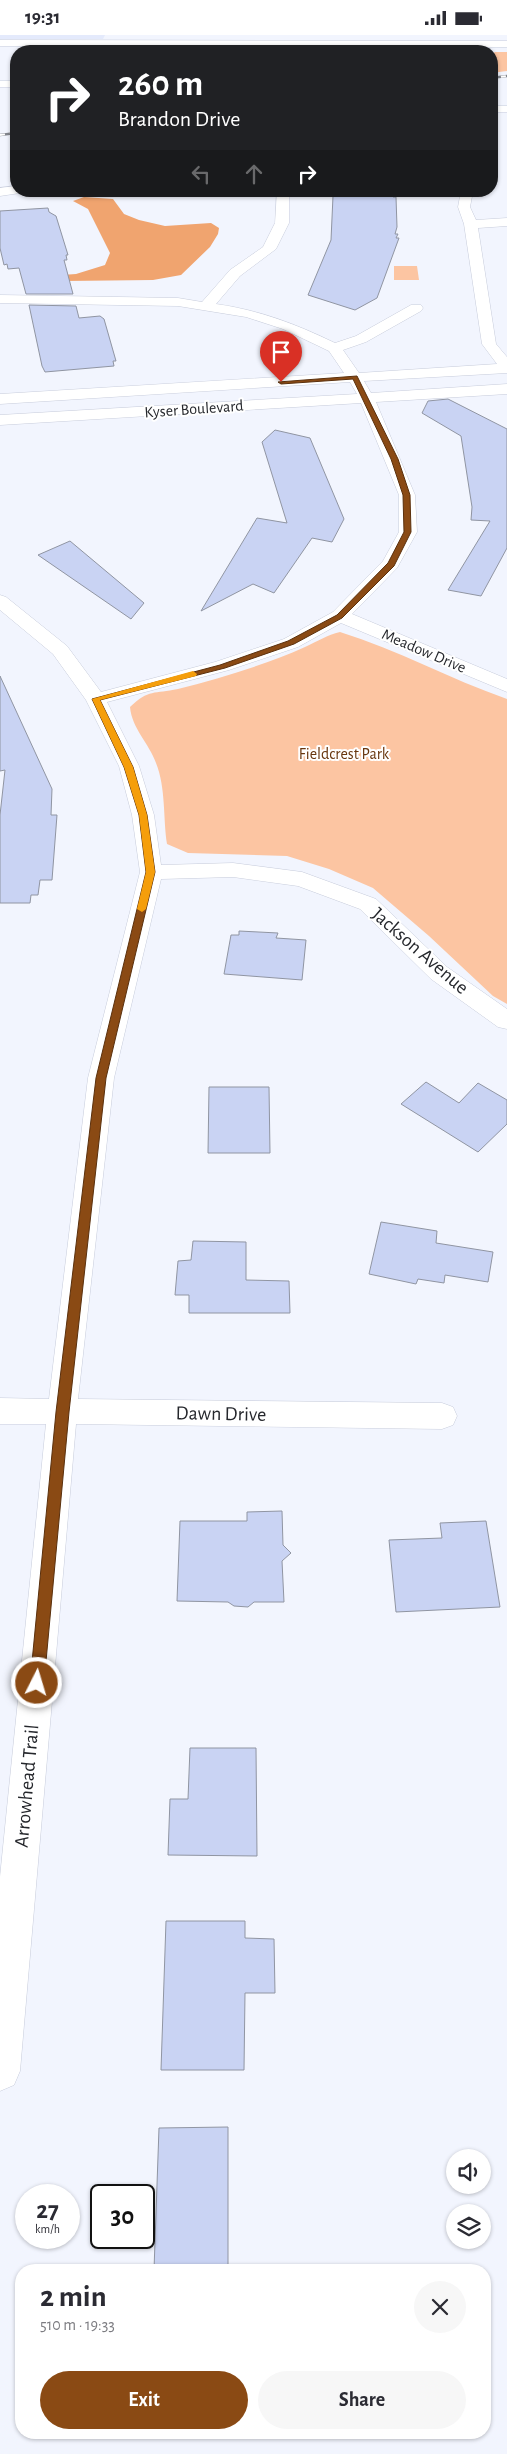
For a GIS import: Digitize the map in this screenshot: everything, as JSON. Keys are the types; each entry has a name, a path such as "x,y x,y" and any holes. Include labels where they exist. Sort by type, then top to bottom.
{"street":[{"path":"427,44 438,35"},
{"path":"481,35 503,44"},
{"path":"0,43 115,39 264,45"},
{"path":"355,45 388,39 427,44 503,44"},
{"path":"207,305 235,273 269,249 282,223 282,197"},
{"path":"466,197 464,207 471,224 489,344 507,367"},
{"path":"471,224 507,222"},
{"path":"0,299 178,302 207,305 256,315 288,326 334,348 355,377 367,398 394,459 407,495 408,532 391,565 340,616 291,643 222,666 96,699"},
{"path":"334,348 362,339 416,308"},
{"name":"Kyser Boulevard","path":"0,399 507,367"},
{"name":"Kyser Boulevard","path":"0,421 507,389"},
{"name":"Arrowhead Trail","path":"0,601 60,650 96,699 129,767 143,815 151,872 101,1078 62,1412 0,2071"},
{"name":"Meadow Drive","path":"340,616 507,686"},
{"name":"Jackson Avenue","path":"151,872 232,870 302,879 368,905 439,973 507,1021"},
{"name":"Dawn Drive","path":"0,1411 442,1416"}],"shaded area":[{"path":"0,35 105,35 103,39 0,39"},
{"path":"84,197 113,199 124,214 139,220 165,226 211,223 219,228 218,234 210,247 181,275 153,280 64,281 62,275 76,274 105,265 110,253 88,209 73,201"}],"green space":[{"path":"498,52 507,52 507,71 498,72"},
{"path":"394,266 417,266 419,280 394,280"},
{"name":"Fieldcrest Park","path":"340,632 383,647 507,699 507,1004 493,996 429,936 373,888 329,869 287,856 188,853 167,844 163,793 159,773 153,756 137,729 130,707 147,695 178,689 243,671 290,654 327,636"}],"building":[{"path":"333,197 396,197 397,227 395,234 398,234 396,238 399,238 377,298 355,310 308,295 331,240"},
{"path":"48,208 49,212 56,216 68,255 66,255 67,260 64,260 73,294 26,294 19,268 8,269 7,264 4,265 0,248 0,211"},
{"path":"29,305 76,306 79,318 100,316 104,319 116,361 113,361 114,366 45,372 42,366"},
{"path":"448,399 507,429 507,548 481,596 448,590 490,521 471,520 472,507 461,436 422,413 428,401"},
{"path":"275,430 310,438 344,519 332,542 312,538 274,593 253,584 201,611 257,518 287,523 262,442"},
{"path":"70,541 144,603 131,619 38,555"},
{"path":"0,676 52,789 51,815 57,815 52,880 40,880 38,895 31,895 30,903 0,903 0,815 5,770 0,771"},
{"path":"239,931 278,933 276,938 306,940 302,980 224,974 231,935 239,935"},
{"path":"426,1082 459,1103 478,1083 507,1100 507,1124 478,1152 401,1104"},
{"path":"209,1087 269,1087 270,1153 208,1153"},
{"path":"381,1222 437,1231 436,1243 493,1252 488,1282 445,1275 444,1283 418,1279 416,1284 369,1274"},
{"path":"193,1241 246,1242 246,1280 289,1281 290,1313 189,1313 189,1295 175,1295 178,1261 191,1260"},
{"path":"282,1511 283,1545 291,1553 282,1561 284,1602 254,1602 248,1607 234,1606 228,1602 177,1601 180,1521 247,1521 247,1512"},
{"path":"486,1521 500,1607 396,1612 389,1540 442,1538 440,1523"},
{"path":"190,1748 256,1748 257,1856 168,1855 170,1799 188,1799"},
{"path":"166,1921 245,1921 245,1938 274,1939 275,1993 245,1993 244,2070 161,2070"},
{"path":"228,2127 228,2264 154,2264 159,2128"}],"railway":[{"path":"498,77 507,76"},
{"path":"0,135 10,134"}],"slow traffic":[{"path":"142,909 151,872 143,815 129,767 96,699 193,674"}],"route":[{"path":"37,1683 62,1412 101,1078 151,872 143,815 129,767 96,699 222,666 291,643 340,616 391,565 408,532 407,495 394,459 367,398 355,377 281,382"}]}
